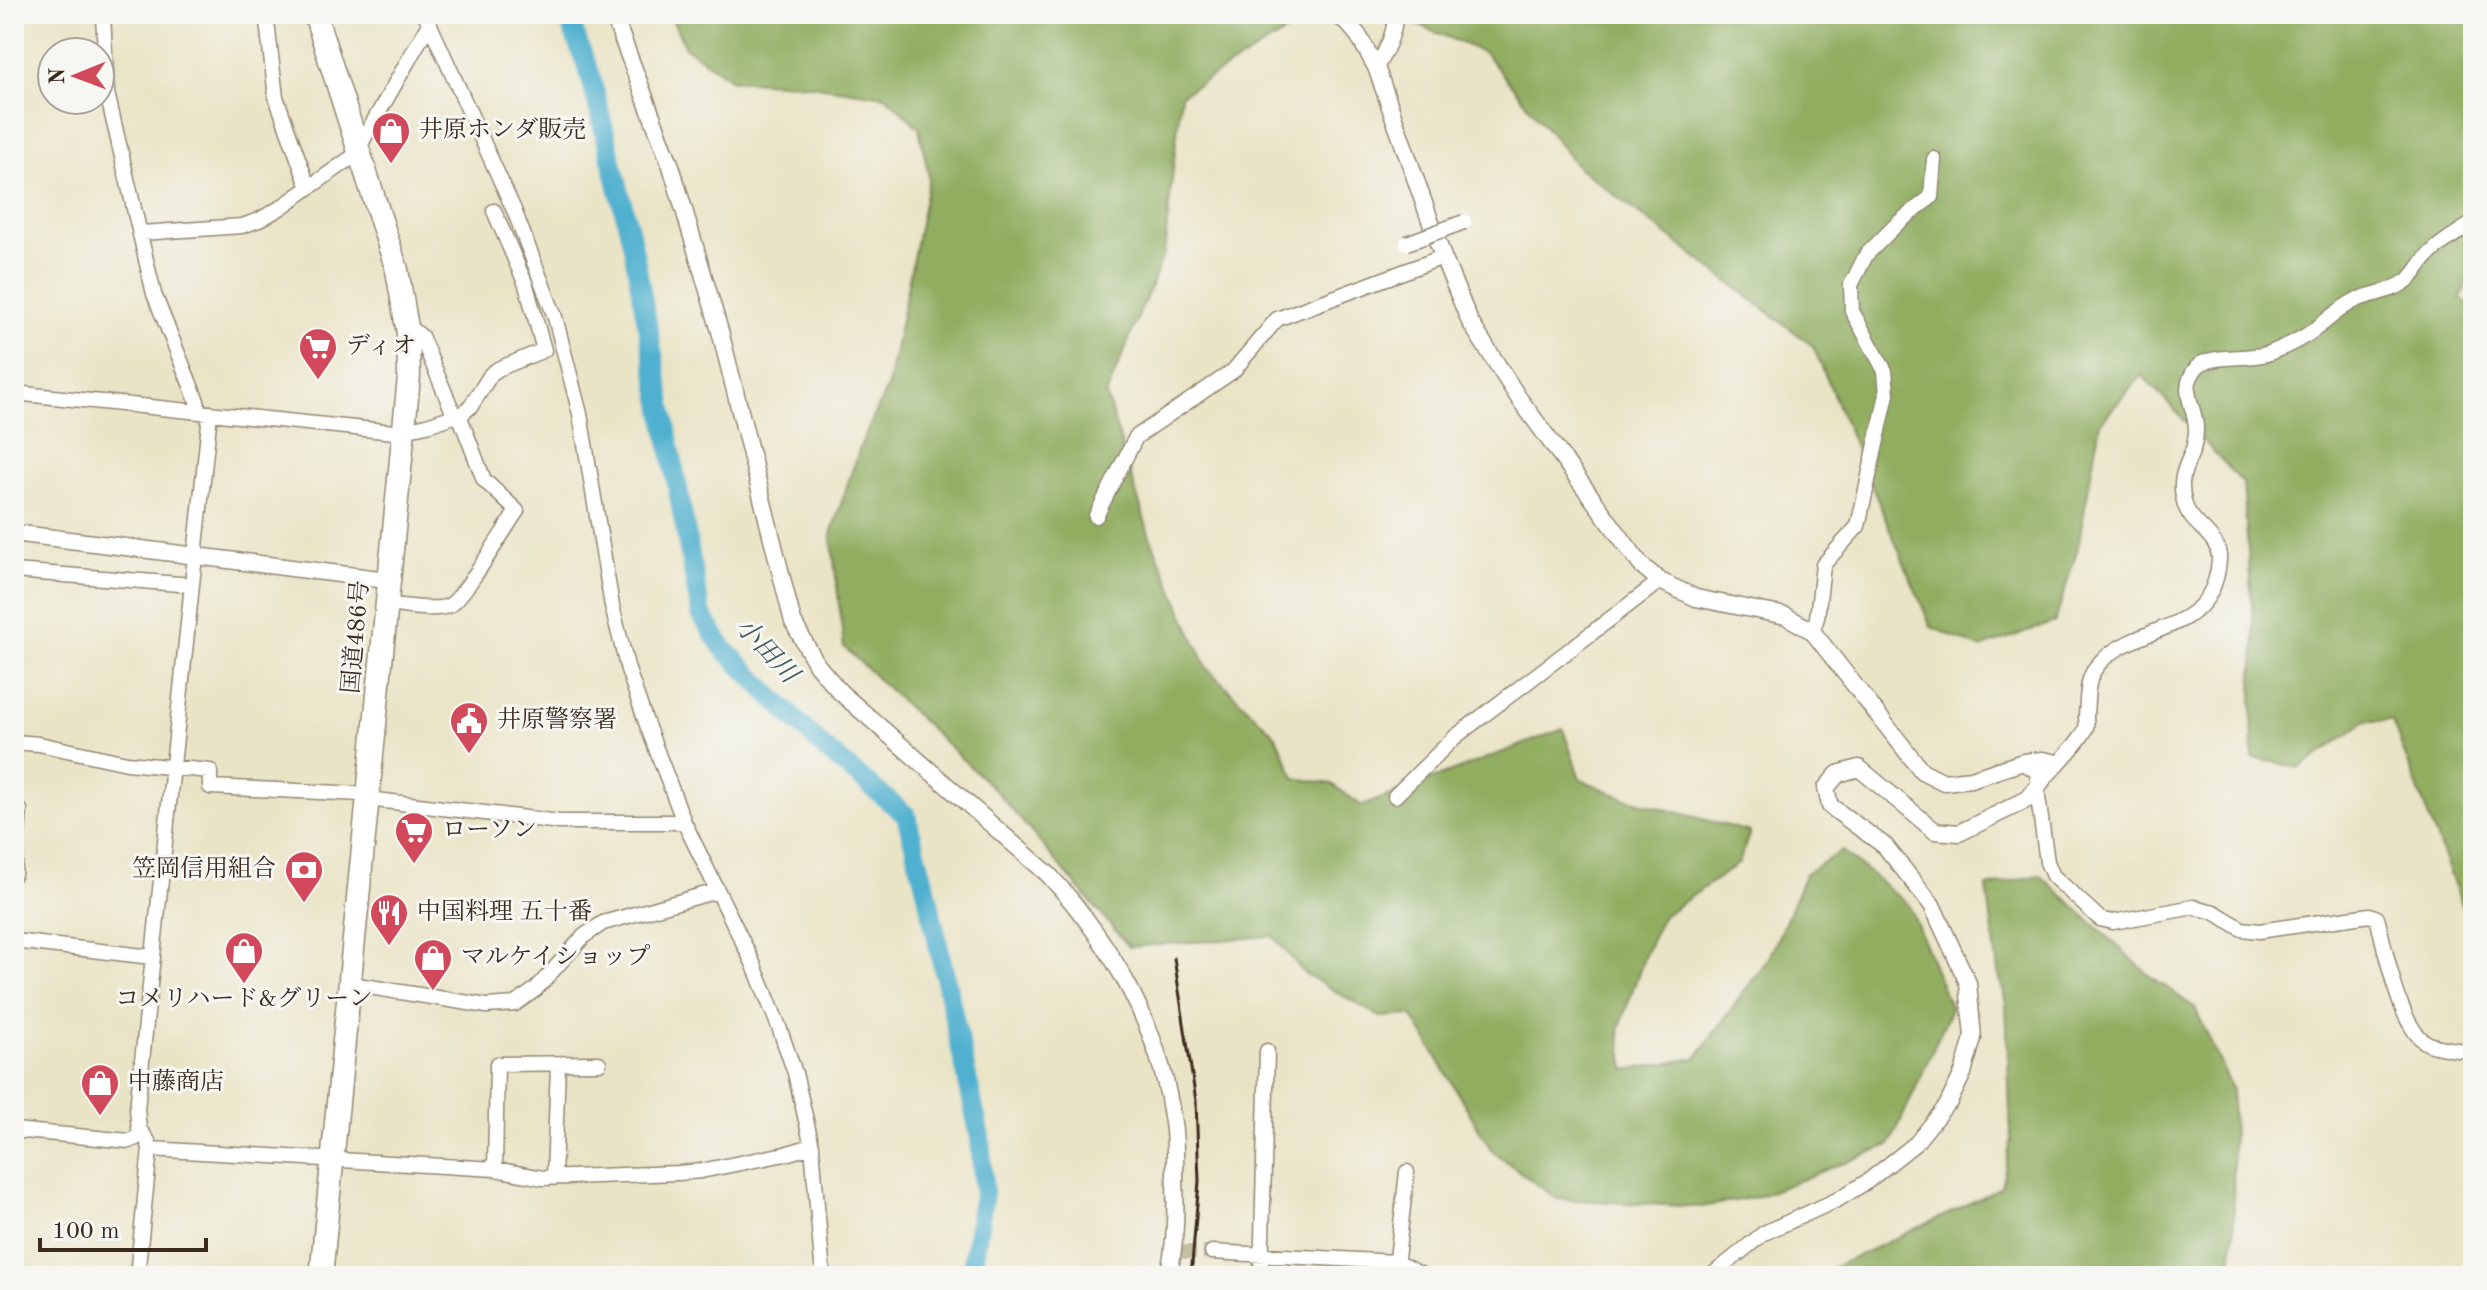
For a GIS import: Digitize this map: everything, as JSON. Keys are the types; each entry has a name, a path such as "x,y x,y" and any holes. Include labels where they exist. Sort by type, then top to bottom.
{"highway":[{"name":"国道486号","path":"315,14 397,270 408,333 409,377 321,1276"}],"street":[{"path":"103,14 107,93 154,294 204,413 192,585 137,1109 138,1124 150,1149 137,1276"},
{"path":"266,14 276,97 308,186"},
{"path":"613,14 671,166 720,331 793,622 817,665 840,692 1049,875 1080,909 1140,1007 1161,1064 1174,1125 1178,1251 1168,1276"},
{"path":"1334,14 1346,21 1358,35 1376,67 1443,257 1470,322 1518,397 1641,565 1660,581 1696,598 1786,616 1812,631 1922,771 1944,782 1971,779 2023,762 2043,760 2057,763"},
{"path":"1376,67 1386,53 1396,14"},
{"path":"141,233 242,226 259,220 354,156 365,141 427,19"},
{"path":"427,19 514,210 555,317 583,429 612,606 642,711 684,822 753,963 795,1073 812,1146 823,1276"},
{"path":"1812,631 1817,618 1823,565 1858,526 1887,394 1885,371 1852,311 1851,285 1866,255 1898,223 1931,197 1934,159"},
{"path":"508,246 514,210"},
{"path":"494,211 526,285 546,350 571,375"},
{"path":"1407,243 1464,222"},
{"path":"1711,1276 1764,1233 1837,1200 1868,1181 1916,1143 1949,1102 1963,1073 1973,1038 1968,983 1932,905 1885,846 1830,806 1826,788 1838,774 1859,768 1935,831 1959,833 2017,806 2039,787 2086,729 2091,672 2107,656 2139,638 2188,618 2199,610 2211,592 2219,555 2212,538 2188,514 2182,488 2182,474 2196,442 2197,425 2187,391 2191,375 2199,363 2269,354 2306,336 2354,301 2402,285 2442,243 2473,223"},
{"path":"1096,516 1136,437 1233,371 1277,319 1443,257"},
{"path":"546,350 555,317"},
{"path":"387,604 436,608 451,605 517,511 484,480 461,420 421,336 408,333"},
{"path":"14,393 394,432 457,416 471,406 491,374 546,350"},
{"path":"14,533 387,580"},
{"path":"14,571 192,585"},
{"path":"1395,796 1455,737 1660,581"},
{"path":"14,742 39,744 127,763 210,771 210,787 362,794 376,800 560,822 684,822"},
{"path":"2023,762 2037,770 2047,862 2061,884 2100,919 2113,922 2194,907 2214,912 2242,929 2259,931 2370,915 2377,918 2404,1015 2413,1031 2429,1044 2473,1052"},
{"path":"14,874 20,810"},
{"path":"351,984 487,1006 515,1004 536,989 584,936 603,923 717,891"},
{"path":"14,941 152,957"},
{"path":"1261,1276 1267,1051"},
{"path":"495,1169 497,1064 599,1063"},
{"path":"554,1177 558,1064"},
{"path":"14,1130 129,1141 143,1135"},
{"path":"150,1149 495,1169 543,1178 701,1171 812,1146"},
{"path":"1395,1269 1407,1172"},
{"path":"1212,1252 1262,1253 1395,1269 1424,1276"}],"green space":[{"path":"670,14 1316,14 1181,95 1164,254 1106,395 1150,537 1207,668 1276,736 1295,778 1332,784 1362,806 1563,729 1580,779 1624,798 1750,832 1739,863 1662,917 1619,1029 1625,1070 1696,1058 1770,956 1806,873 1842,851 1909,905 1951,1009 1890,1145 1757,1197 1701,1207 1557,1199 1492,1151 1412,1015 1380,1017 1304,973 1273,936 1129,947 998,793 844,647 831,534 860,447 888,386 929,177 919,128 886,96 811,85 732,80 685,47"},
{"path":"1392,14 2436,14 2473,27 2473,265 2461,299 2473,306 2473,934 2392,721 2366,721 2300,768 2253,758 2255,647 2243,483 2142,375 2100,423 2078,547 2055,622 1980,648 1931,627 1813,346 1578,167 1485,53"},
{"path":"2040,875 2148,974 2195,1008 2232,1089 2234,1234 2230,1276 1816,1276 2001,1187 2011,1140 2006,1003 1998,971 1987,887"}],"waterway":[{"name":"小田川","path":"567,14 590,74 632,242 701,614 723,648 826,750 906,815 926,889 980,1137 984,1193 971,1276"}],"tunnel":[{"path":"1182,1252 1212,1252"}],"railway":[{"path":"1174,958 1196,1101 1199,1181 1191,1276"}],"place":[{"name":"井原ホンダ販売","path":"391,165"},
{"name":"ディオ","path":"318,381"},
{"name":"井原警察署","path":"469,755"},
{"name":"ローソン","path":"414,865"},
{"name":"笠岡信用組合","path":"304,904"},
{"name":"中国料理 五十番","path":"389,947"},
{"name":"コメリハード&グリーン","path":"244,985"},
{"name":"マルケイショップ","path":"433,992"},
{"name":"中藤商店","path":"100,1117"}]}
